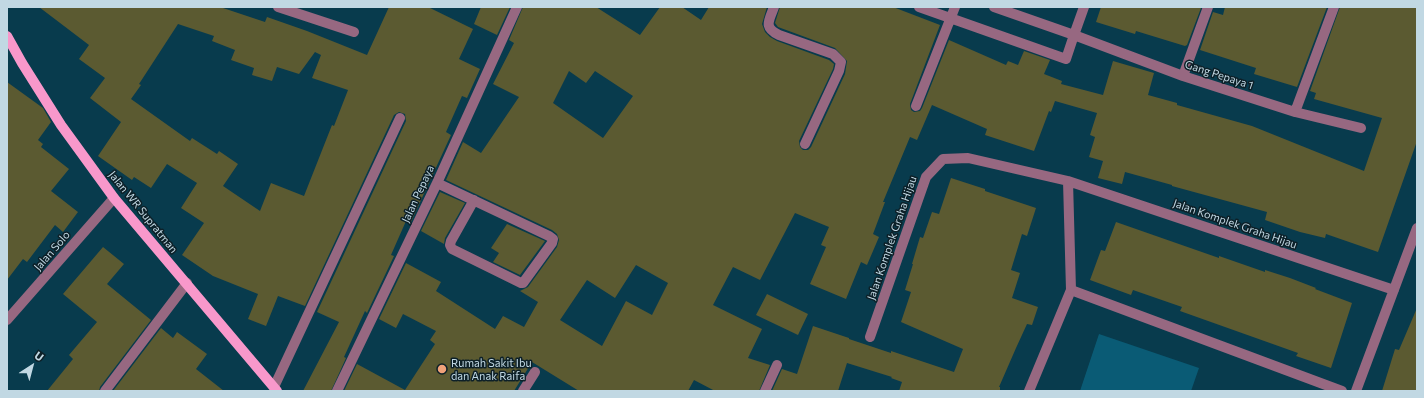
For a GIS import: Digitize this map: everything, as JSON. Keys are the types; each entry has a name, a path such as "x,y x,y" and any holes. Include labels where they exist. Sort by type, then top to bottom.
{"main road":[{"name":"Jalan WR Supratman","path":"7,36 61,126 114,198 275,389"}],"street":[{"path":"278,7 354,32"},
{"name":"Jalan Pepaya","path":"337,391 437,183 517,7"},
{"path":"774,7 768,23 768,27 772,32 833,54 841,62 839,71 805,144"},
{"path":"919,7 1066,59 1084,7"},
{"path":"916,106 955,7"},
{"name":"Gang Pepaya 1","path":"994,7 1183,76 1296,112 1361,128"},
{"path":"1183,76 1208,7"},
{"path":"1296,112 1334,7"},
{"path":"275,389 400,118"},
{"name":"Jalan Komplek Graha Hijau","path":"870,338 926,177 943,160 968,158 1068,181 1394,290"},
{"path":"1029,391 1071,290 1068,181"},
{"path":"437,183 474,200 549,236 553,239 552,243 521,284 452,249 450,245 451,241 474,200"},
{"name":"Jalan Solo","path":"7,320 114,198"},
{"path":"1356,391 1417,228"},
{"path":"105,391 186,283"},
{"path":"1071,290 1342,391"},
{"path":"765,391 776,365"},
{"path":"523,391 535,372"}],"shaded area":[{"path":"1099,334 1199,368 1191,391 1080,391"}],"building":[{"path":"39,7 220,7 265,22 267,17 367,55 389,7 428,7 473,29 459,59 480,69 467,98 462,96 446,132 451,135 410,224 406,221 391,255 394,256 367,313 365,311 344,357 346,358 331,391 303,391 339,322 317,312 406,121 405,114 399,112 394,115 305,306 278,296 266,326 248,319 258,294 213,276 182,255 204,223 181,208 197,183 167,164 151,188 134,177 132,180 98,156 121,122 90,98 105,78 79,59 89,45","holes":["178,24 214,36 212,41 235,50 231,60 254,68 252,75 272,81 277,67 299,74 315,52 321,55 312,78 348,90 334,126 332,125 304,196 271,183 260,211 223,186 238,164 219,151 217,154 192,138 190,141 131,99"]},
{"path":"481,7 510,7 497,35 474,24"},
{"path":"523,7 596,7 640,35 660,7 682,7 701,20 709,7 767,7 762,24 765,32 770,37 829,60 834,64 799,141 800,147 803,150 808,150 811,147 845,74 847,61 835,48 778,27 775,23 780,7 893,7 940,25 910,104 911,110 914,112 920,111 922,108 949,40 1006,65 1008,61 1018,65 1024,51 1050,60 1044,74 1062,81 1061,84 1103,95 1113,61 1154,73 1148,95 1177,103 1177,105 1252,126 1364,171 1382,118 1314,99 1316,93 1310,91 1340,7 1417,7 1417,141 1378,252 1326,234 1325,238 1300,232 1265,220 1267,212 1125,172 1122,184 1098,178 1103,161 1089,157 1095,137 1090,135 1097,113 1055,101 1051,112 1049,111 1034,151 985,135 987,129 932,105 917,140 910,137 883,202 885,202 873,234 879,237 867,265 861,262 846,299 810,284 826,247 821,245 829,227 795,213 760,280 733,267 713,305 762,329 748,358 770,365 759,391 715,391 694,380 688,391 579,391 532,362 514,391 344,391 357,364 405,390 435,344 430,340 436,331 403,314 396,328 379,319 406,263 441,282 436,291 495,329 503,316 524,327 538,302 520,291 528,287 557,247 559,240 557,234 552,230 446,180 463,142 481,153 519,97 493,84 514,43 509,40","holes":["569,71 586,83 595,71 633,96 603,138 553,103","636,265 668,283 652,315 626,301 602,346 560,320 587,280 615,298"]},
{"path":"1101,7 1201,8 1187,45 1185,46 1136,31 1135,34 1096,22"},
{"path":"1225,7 1327,7 1297,87 1254,74 1256,68 1200,50 1213,12 1223,15"},
{"path":"7,82 43,108 51,122 38,140 43,144 41,147 69,169 51,191 78,212 63,232 55,225 27,262 23,259 7,280"},
{"path":"951,178 1036,208 1027,236 1022,234 1011,270 1020,273 1012,298 1038,307 1032,325 1027,324 1016,348 999,387 1000,391 899,391 902,382 891,378 892,377 847,363 838,391 772,391 782,369 797,374 813,326 891,353 891,351 954,372 963,349 901,322 911,292 905,290 920,237 923,238 932,212 939,214"},
{"path":"440,192 465,203 445,238 444,244 421,231"},
{"path":"1116,222 1219,258 1219,256 1265,272 1265,270 1290,278 1352,303 1331,368 1296,356 1298,353 1180,311 1182,307 1133,290 1131,295 1090,280 1101,250 1105,251"},
{"path":"507,224 545,241 520,275 493,262 499,253 491,248"},
{"path":"103,247 124,264 107,284 151,320 100,387 99,391 47,391 73,359 69,355 97,322 63,294"},
{"path":"767,294 808,314 798,335 756,315"},
{"path":"1417,308 1417,391 1382,391 1395,349 1399,350"},
{"path":"161,328 173,338 177,332 207,354 196,369 224,391 113,391"}],"place":[{"name":"Rumah Sakit Ibu dan Anak Raifa","path":"442,369"}]}
